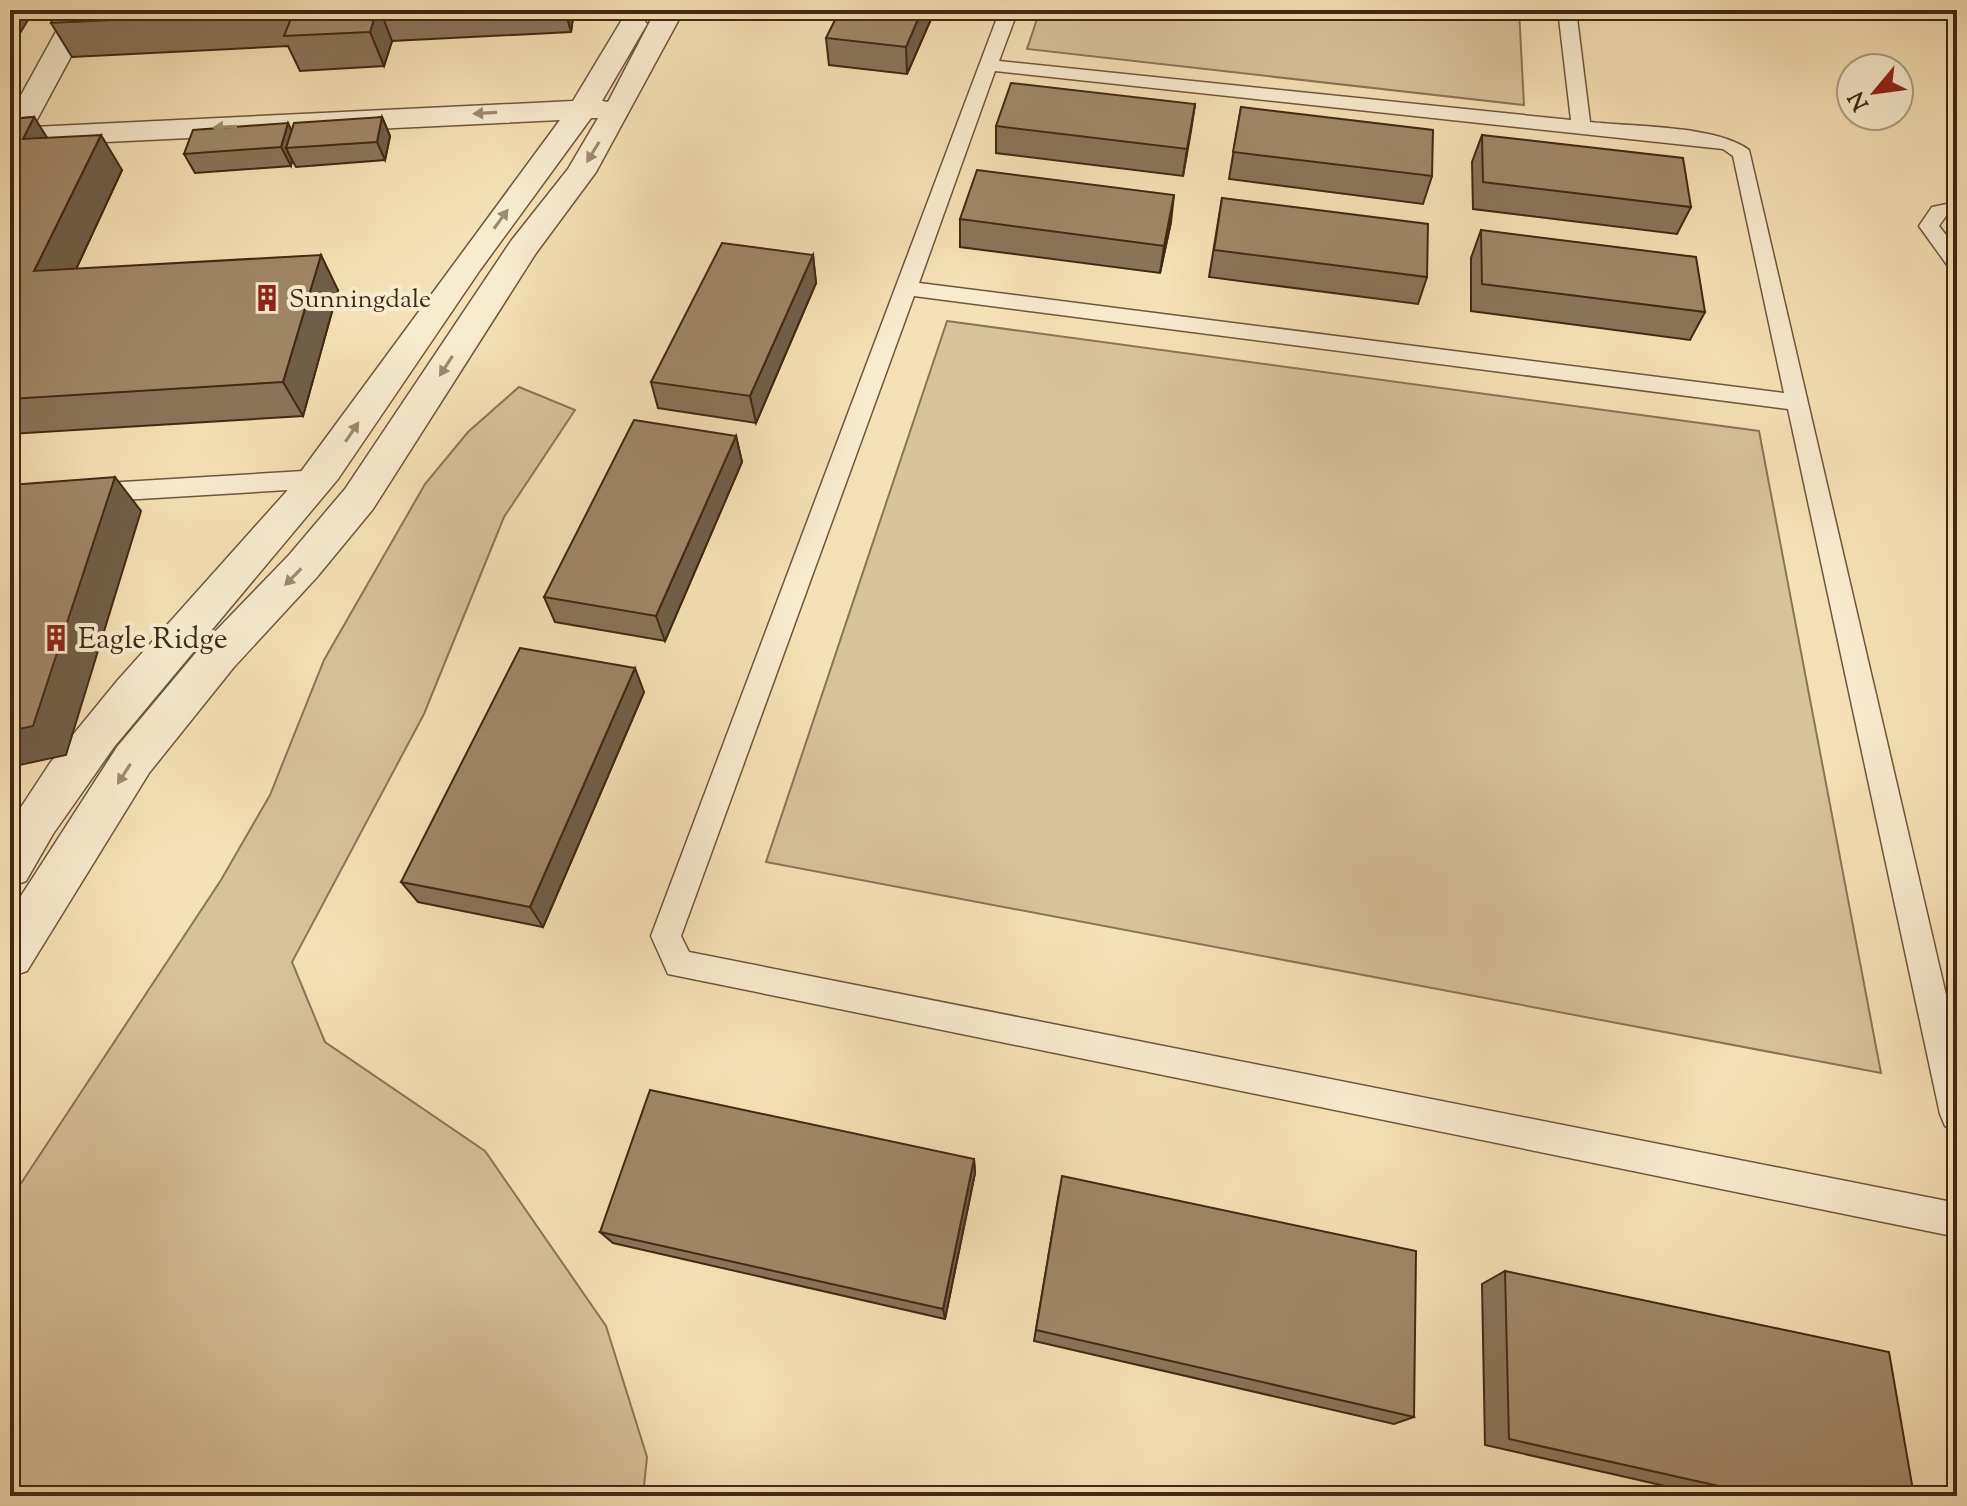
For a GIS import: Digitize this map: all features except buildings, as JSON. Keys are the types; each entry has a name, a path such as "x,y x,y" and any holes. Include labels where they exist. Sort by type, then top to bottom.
{"street":[{"path":"12,140 82,10"},
{"path":"10,955 133,760 219,655 303,566 359,499 523,248 581,172 600,92 639,10"},
{"path":"10,866 29,830 81,757 320,479 465,267 600,92 670,10"},
{"path":"29,111 457,88"},
{"path":"12,140 600,92"}],"lane":[{"path":"1009,10 666,936 679,964 1957,1220"},
{"path":"1567,10 1581,126"},
{"path":"989,65 1714,141 1730,145 1742,154 1957,1114"},
{"path":"1957,208 1943,208 1931,216 1929,226 1957,264"},
{"path":"906,288 1799,403"},
{"path":"72,494 320,479"}],"shaded area":[{"path":"1040,10 1519,10 1524,105 1027,49"},
{"path":"947,321 1759,431 1881,1073 766,862"},
{"path":"519,387 575,410 504,517 424,714 292,962 325,1042 485,1151 606,1326 647,1457 643,1496 10,1496 10,1200 221,880 270,795 324,660 425,484 468,432"}],"place":[{"name":"Sunningdale","path":"267,298"},
{"name":"Eagle Ridge","path":"56,638"}]}
